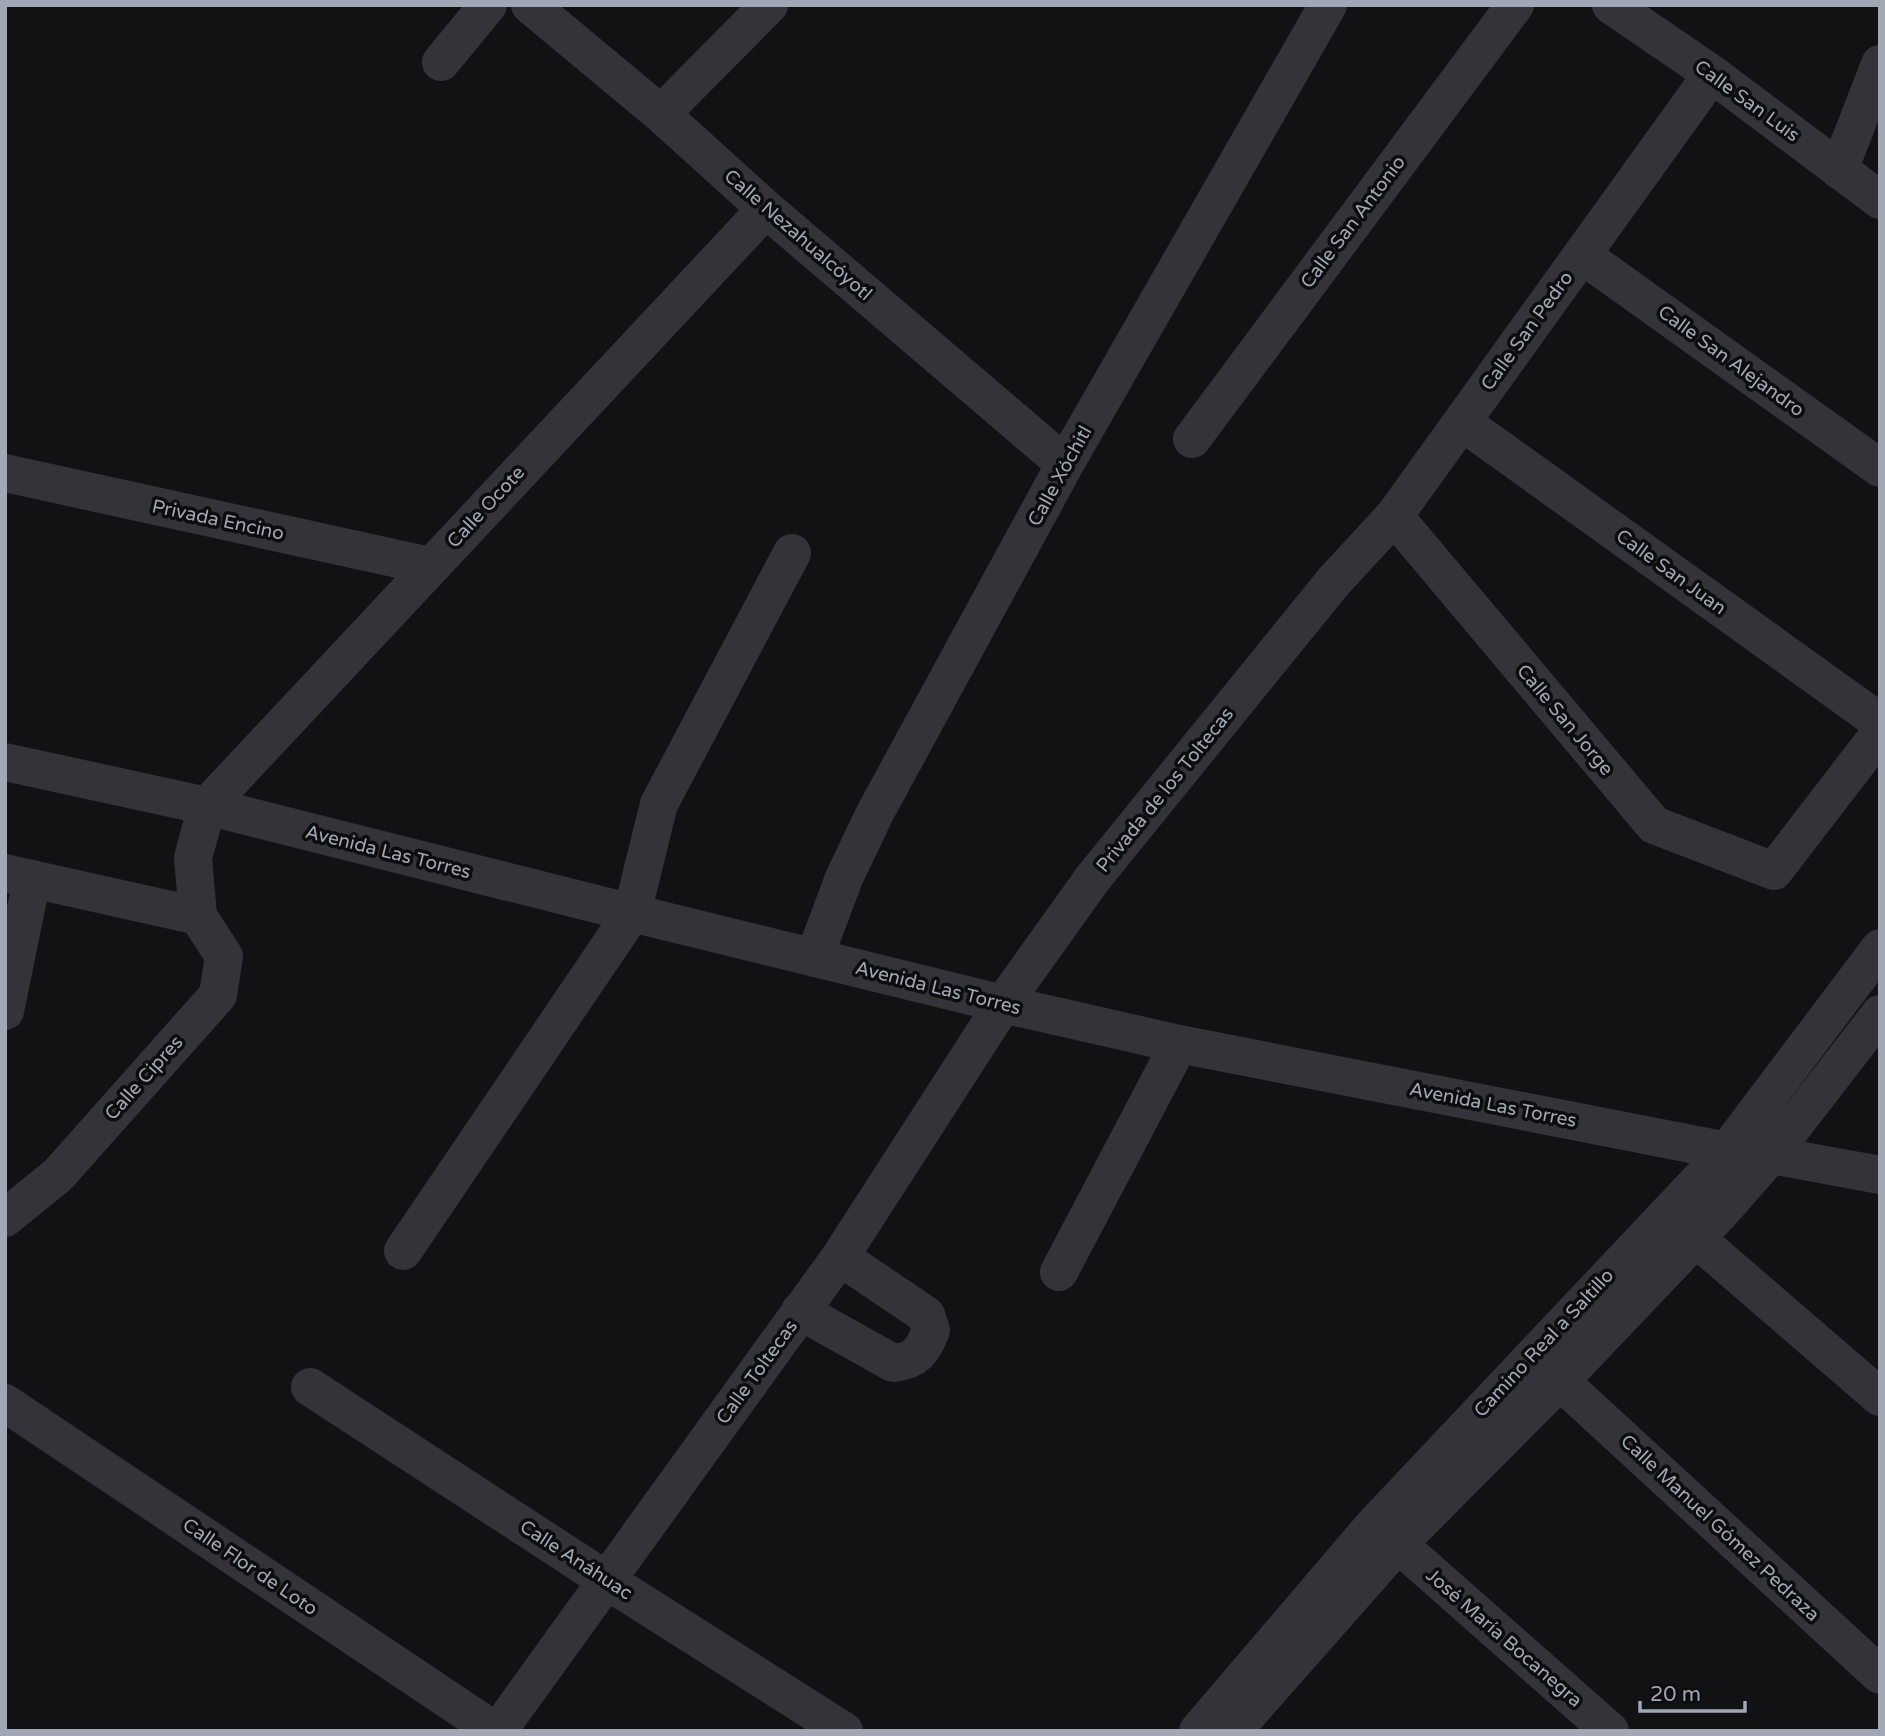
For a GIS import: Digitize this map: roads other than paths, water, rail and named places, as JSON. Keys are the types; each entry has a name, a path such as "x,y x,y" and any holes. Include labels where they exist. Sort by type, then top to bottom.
{"street":[{"path":"441,62 488,5"},
{"name":"Calle Nezahualcóyotl","path":"530,5 661,114 766,209 1065,464"},
{"path":"661,114 769,5"},
{"name":"Calle Xóchitl","path":"814,958 844,878 874,813 1065,464 1328,5"},
{"name":"Calle San Antonio","path":"1192,439 1515,5"},
{"name":"Calle San Luis","path":"1611,5 1712,74 1880,200"},
{"path":"1839,170 1880,64"},
{"name":"Calle San Pedro","path":"1334,581 1394,516 1712,74"},
{"name":"Calle Ocote","path":"207,806 766,209"},
{"name":"Calle San Alejandro","path":"1582,255 1880,468"},
{"name":"Calle San Juan","path":"1462,422 1880,722"},
{"name":"Privada Encino","path":"5,473 430,566"},
{"name":"Calle San Jorge","path":"1394,516 1654,825 1774,871 1880,733"},
{"path":"403,1251 632,913 659,804 792,553"},
{"name":"Privada de los Toltecas","path":"1003,1004 1093,878 1334,581"},
{"name":"Avenida Las Torres","path":"5,762 207,806 814,958 1179,1044 1727,1151 1771,1155 1880,1175"},
{"path":"5,1011 19,876 198,916 192,858 207,806"},
{"name":"Calle Cipres","path":"5,1218 58,1175 218,995 224,956 198,916"},
{"name":"Camino Real a Saltillo","path":"1198,1731 1373,1526 1727,1151 1880,948"},
{"name":"Calle Toltecas","path":"496,1731 840,1257 1003,1004"},
{"name":"Camino Real a Saltillo","path":"1233,1731 1398,1544 1560,1381 1771,1155 1880,1014"},
{"path":"1059,1272 1179,1044"},
{"path":"1668,1213 1880,1397"},
{"path":"800,1311 893,1363 907,1362 924,1348 931,1331 926,1315 840,1257"},
{"name":"Calle Manuel Gómez Pedraza","path":"1560,1381 1880,1675"},
{"name":"Calle Anáhuac","path":"310,1387 844,1731"},
{"name":"Calle Flor de Loto","path":"5,1404 496,1731"},
{"name":"José María Bocanegra","path":"1398,1544 1610,1731"}]}
